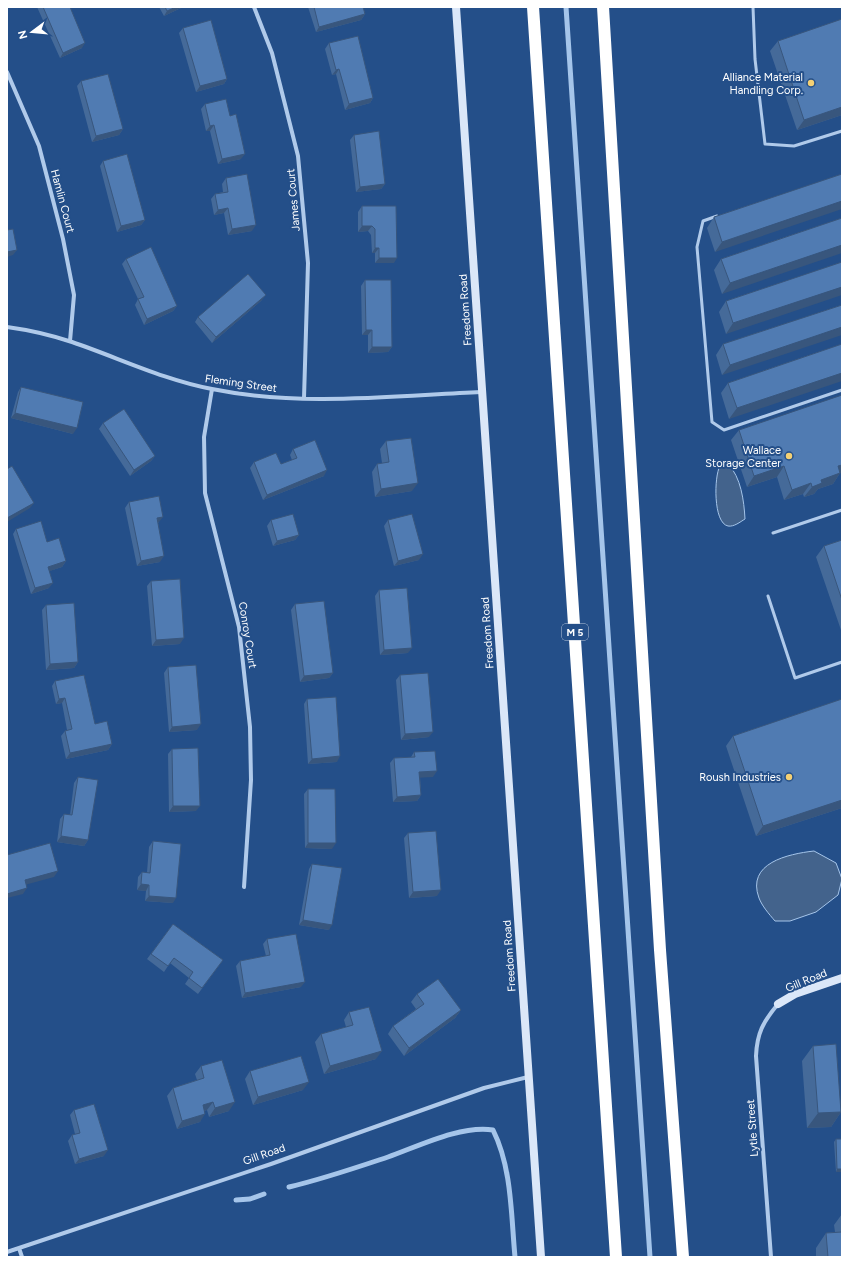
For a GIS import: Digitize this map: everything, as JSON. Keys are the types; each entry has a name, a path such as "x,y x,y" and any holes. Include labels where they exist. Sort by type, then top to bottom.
{"highway":[{"name":"M 5","path":"533,7 616,1257"},
{"path":"603,7 660,950 683,1257"}],"street":[{"name":"James Court","path":"254,7 272,53 298,156 308,263 304,398"},
{"name":"Freedom Road","path":"456,7 541,1257"},
{"name":"Hamlin Court","path":"7,72 39,146 63,239 74,295 70,341"},
{"name":"Fleming Street","path":"7,327 70,341 172,379 212,389 258,396 304,398 481,392"},
{"name":"Conroy Court","path":"212,389 204,437 205,493 239,627 250,726 251,780 244,887"},
{"name":"Gill Road","path":"778,1004 795,994 842,978"},
{"name":"Lytle Street","path":"770,1257 757,1049 760,1030 765,1019 778,1004"},
{"name":"Gill Road","path":"7,1252 271,1164 484,1088 528,1077"},
{"path":"19,1248 22,1257"}],"lane":[{"path":"753,7 756,59 765,144 794,146 842,131"},
{"path":"725,214 703,221 697,247 712,422 724,430 842,390"},
{"path":"773,533 842,510"},
{"path":"768,596 795,678 842,662"}],"water":[{"path":"728,464 739,482 743,497 745,519 732,526 728,526 723,523 717,508 716,499 718,471 720,466"},
{"path":"814,851 836,863 842,879 838,895 816,912 790,921 775,921 759,898 757,886 758,876 772,862 804,852"}],"building":[{"path":"43,7 70,7 85,43 63,53"},
{"path":"165,7 176,7 167,11"},
{"path":"314,7 363,7 365,14 319,27"},
{"name":"Alliance Material Handling Corp.","path":"842,19 842,107 804,120 778,41"},
{"path":"211,20 227,79 200,86 183,28"},
{"path":"358,36 373,98 349,104 339,69 336,70 329,43"},
{"path":"108,74 123,129 96,136 81,81"},
{"path":"226,99 230,116 236,114 245,154 222,159 214,125 210,126 205,104"},
{"path":"379,131 385,184 360,187 354,135"},
{"path":"127,154 145,220 121,226 103,161"},
{"path":"247,174 256,225 232,229 228,208 218,210 215,194 228,192 226,178"},
{"path":"842,174 842,201 722,242 714,217"},
{"path":"362,206 396,206 397,258 379,258 379,248 375,248 375,229 372,226 362,226"},
{"path":"842,218 842,245 730,283 721,259"},
{"path":"13,229 17,250 7,252 7,230"},
{"path":"151,247 177,306 147,319 138,299 144,297 126,259"},
{"path":"842,262 842,287 733,323 726,301"},
{"path":"248,274 266,295 216,337 198,317"},
{"path":"365,280 391,280 392,347 372,347 372,330 366,330"},
{"path":"842,305 842,327 730,365 723,344"},
{"path":"842,344 842,373 737,408 728,383"},
{"path":"21,387 83,402 77,428 15,413"},
{"name":"Wallace Storage Center","path":"842,395 842,465 838,466 840,473 821,480 822,483 812,487 811,483 792,490 784,466 754,476 739,430"},
{"path":"124,409 155,456 134,470 103,423"},
{"path":"411,438 418,483 381,489 377,464 389,462 386,441"},
{"path":"315,440 327,470 267,495 254,462 276,453 281,464 297,458 293,449"},
{"path":"12,466 34,503 7,518 7,469"},
{"path":"159,496 163,517 157,518 164,556 141,561 129,502"},
{"path":"293,514 299,535 277,541 271,520"},
{"path":"412,514 423,554 398,561 388,520"},
{"path":"41,521 47,542 59,538 66,561 48,567 53,583 35,588 16,529"},
{"path":"842,540 842,600 824,546"},
{"path":"180,579 184,638 156,640 151,581"},
{"path":"407,588 412,648 384,650 379,590"},
{"path":"324,601 333,673 304,676 295,604"},
{"path":"74,603 78,662 50,664 46,605"},
{"path":"196,665 201,724 172,727 168,667"},
{"path":"428,673 433,732 405,734 400,675"},
{"path":"84,675 95,724 107,721 112,744 70,753 65,731 72,729 65,698 59,699 55,681"},
{"path":"336,697 340,756 312,759 307,699"},
{"name":"Roush Industries","path":"842,699 842,800 763,826 733,736"},
{"path":"198,748 200,806 173,806 172,749"},
{"path":"435,751 437,771 419,772 421,795 397,797 394,758 415,757 414,752"},
{"path":"78,777 98,780 88,840 61,836 64,814 72,815"},
{"path":"308,789 335,789 336,843 308,843"},
{"path":"436,831 441,890 413,892 408,833"},
{"path":"153,841 181,844 176,898 149,896 149,885 141,884 142,872 150,873"},
{"path":"50,843 58,871 25,880 27,888 7,894 7,855"},
{"path":"312,864 342,868 332,925 303,920"},
{"path":"173,924 223,960 202,988 189,978 193,972 174,958 168,966 151,954"},
{"path":"296,934 305,982 245,993 240,961 270,955 267,939"},
{"path":"438,979 461,1010 409,1048 393,1026 424,1004 417,994"},
{"path":"369,1007 382,1051 330,1066 321,1034 353,1025 349,1012"},
{"path":"836,1044 841,1112 818,1113 813,1046"},
{"path":"301,1056 309,1082 258,1097 250,1071"},
{"path":"222,1060 235,1102 215,1108 213,1102 203,1105 205,1114 182,1121 173,1088 204,1078 201,1066"},
{"path":"94,1104 108,1150 79,1159 72,1135 80,1133 74,1110"},
{"path":"836,1139 842,1139 842,1169 837,1169"},
{"path":"842,1232 842,1257 828,1257 826,1233"}],"waterway":[{"path":"566,7 650,1257"},
{"path":"289,1187 388,1157 454,1133 481,1129 493,1130 504,1160 510,1192 515,1257"},
{"path":"236,1200 250,1199 264,1194"}],"place":[{"name":"Alliance Material Handling Corp.","path":"811,83"},
{"name":"Wallace Storage Center","path":"789,456"},
{"name":"Roush Industries","path":"789,777"}]}
